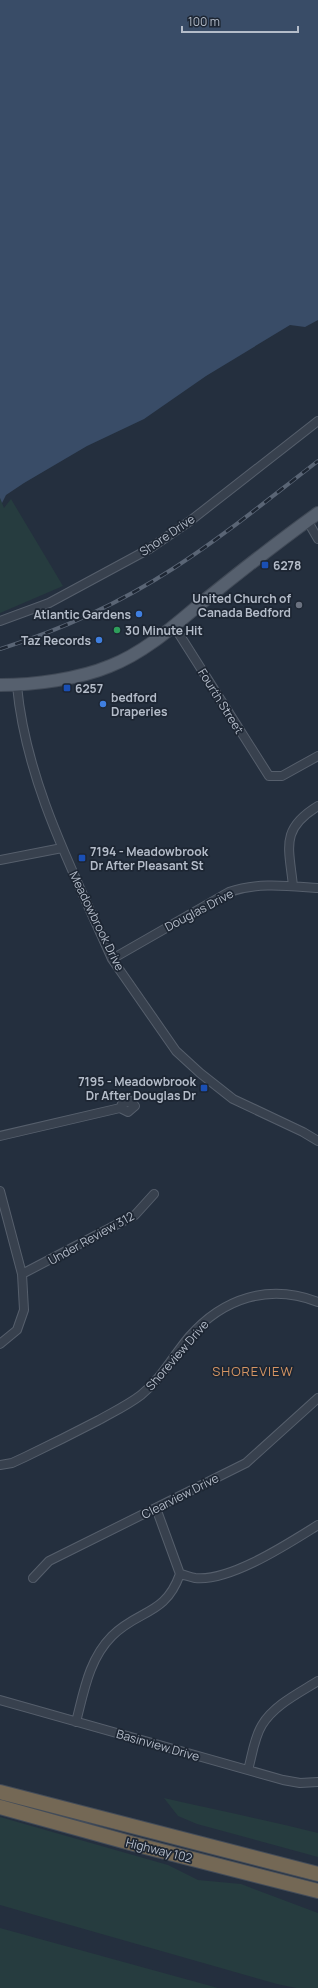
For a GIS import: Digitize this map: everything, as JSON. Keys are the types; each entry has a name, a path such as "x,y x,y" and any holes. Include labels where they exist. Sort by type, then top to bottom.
{"highway":[{"name":"Highway 102","path":"0,1792 318,1874"},
{"name":"Highway 102","path":"0,1807 134,1844 318,1891"}],"main road":[{"path":"0,686 17,686 62,679 111,666 140,650 174,626 272,546 318,512"}],"street":[{"name":"Shore Drive","path":"0,621 49,603 149,549 190,521 318,421"},
{"path":"307,520 318,539"},
{"name":"Fourth Street","path":"174,626 269,776 282,776 318,756"},
{"name":"Meadowbrook Drive","path":"17,686 19,708 32,760 50,818 112,959 176,1051 233,1099 297,1128 318,1141"},
{"path":"293,886 289,844 290,833 296,822 318,806"},
{"path":"0,860 62,848"},
{"name":"Douglas Drive","path":"112,959 229,892 247,886 293,886 318,888"},
{"path":"0,1136 120,1108"},
{"path":"0,1191 22,1274 24,1310 17,1330 0,1344"},
{"name":"Under Review 312","path":"22,1274 135,1215 154,1194"},
{"name":"Shoreview Drive","path":"0,1465 12,1463 25,1457 118,1410 140,1396 152,1385 189,1337 204,1322 232,1302 262,1294 296,1295 318,1302"},
{"name":"Clearview Drive","path":"33,1578 49,1561 246,1463 318,1398"},
{"path":"76,1722 91,1666 101,1648 120,1629 157,1607 167,1599 180,1574 156,1508"},
{"path":"180,1574 196,1578 228,1573 251,1563 318,1525"},
{"path":"248,1770 261,1726 271,1714 284,1703 318,1681"},
{"name":"Basinview Drive","path":"0,1700 300,1784 318,1782"}],"green space":[{"path":"0,498 4,508 11,499 63,586 0,613"},
{"path":"164,1798 318,1833 318,1857 197,1824 178,1816"},
{"path":"0,1817 168,1865 198,1880 241,1884 318,1913 318,1988 296,1988 277,1984 0,1905"},
{"path":"0,1928 218,1988 0,1988"}],"water":[{"path":"0,0 318,0 318,320 305,327 290,325 206,376 144,419 87,446 24,483 6,495 2,503 0,498"}],"railway":[{"path":"0,649 23,642 68,624 111,604 154,581 211,543 318,461"}],"place":[{"name":"6278","path":"265,565"},
{"name":"United Church of Canada Bedford","path":"299,605"},
{"name":"Atlantic Gardens","path":"139,614"},
{"name":"30 Minute Hit","path":"117,630"},
{"name":"Taz Records","path":"99,640"},
{"name":"6257","path":"67,688"},
{"name":"bedford Draperies","path":"103,704"},
{"name":"7194 - Meadowbrook Dr After Pleasant St","path":"82,858"},
{"name":"7195 - Meadowbrook Dr After Douglas Dr","path":"204,1088"}],"district":[{"name":"SHOREVIEW","path":"253,1371"}]}
